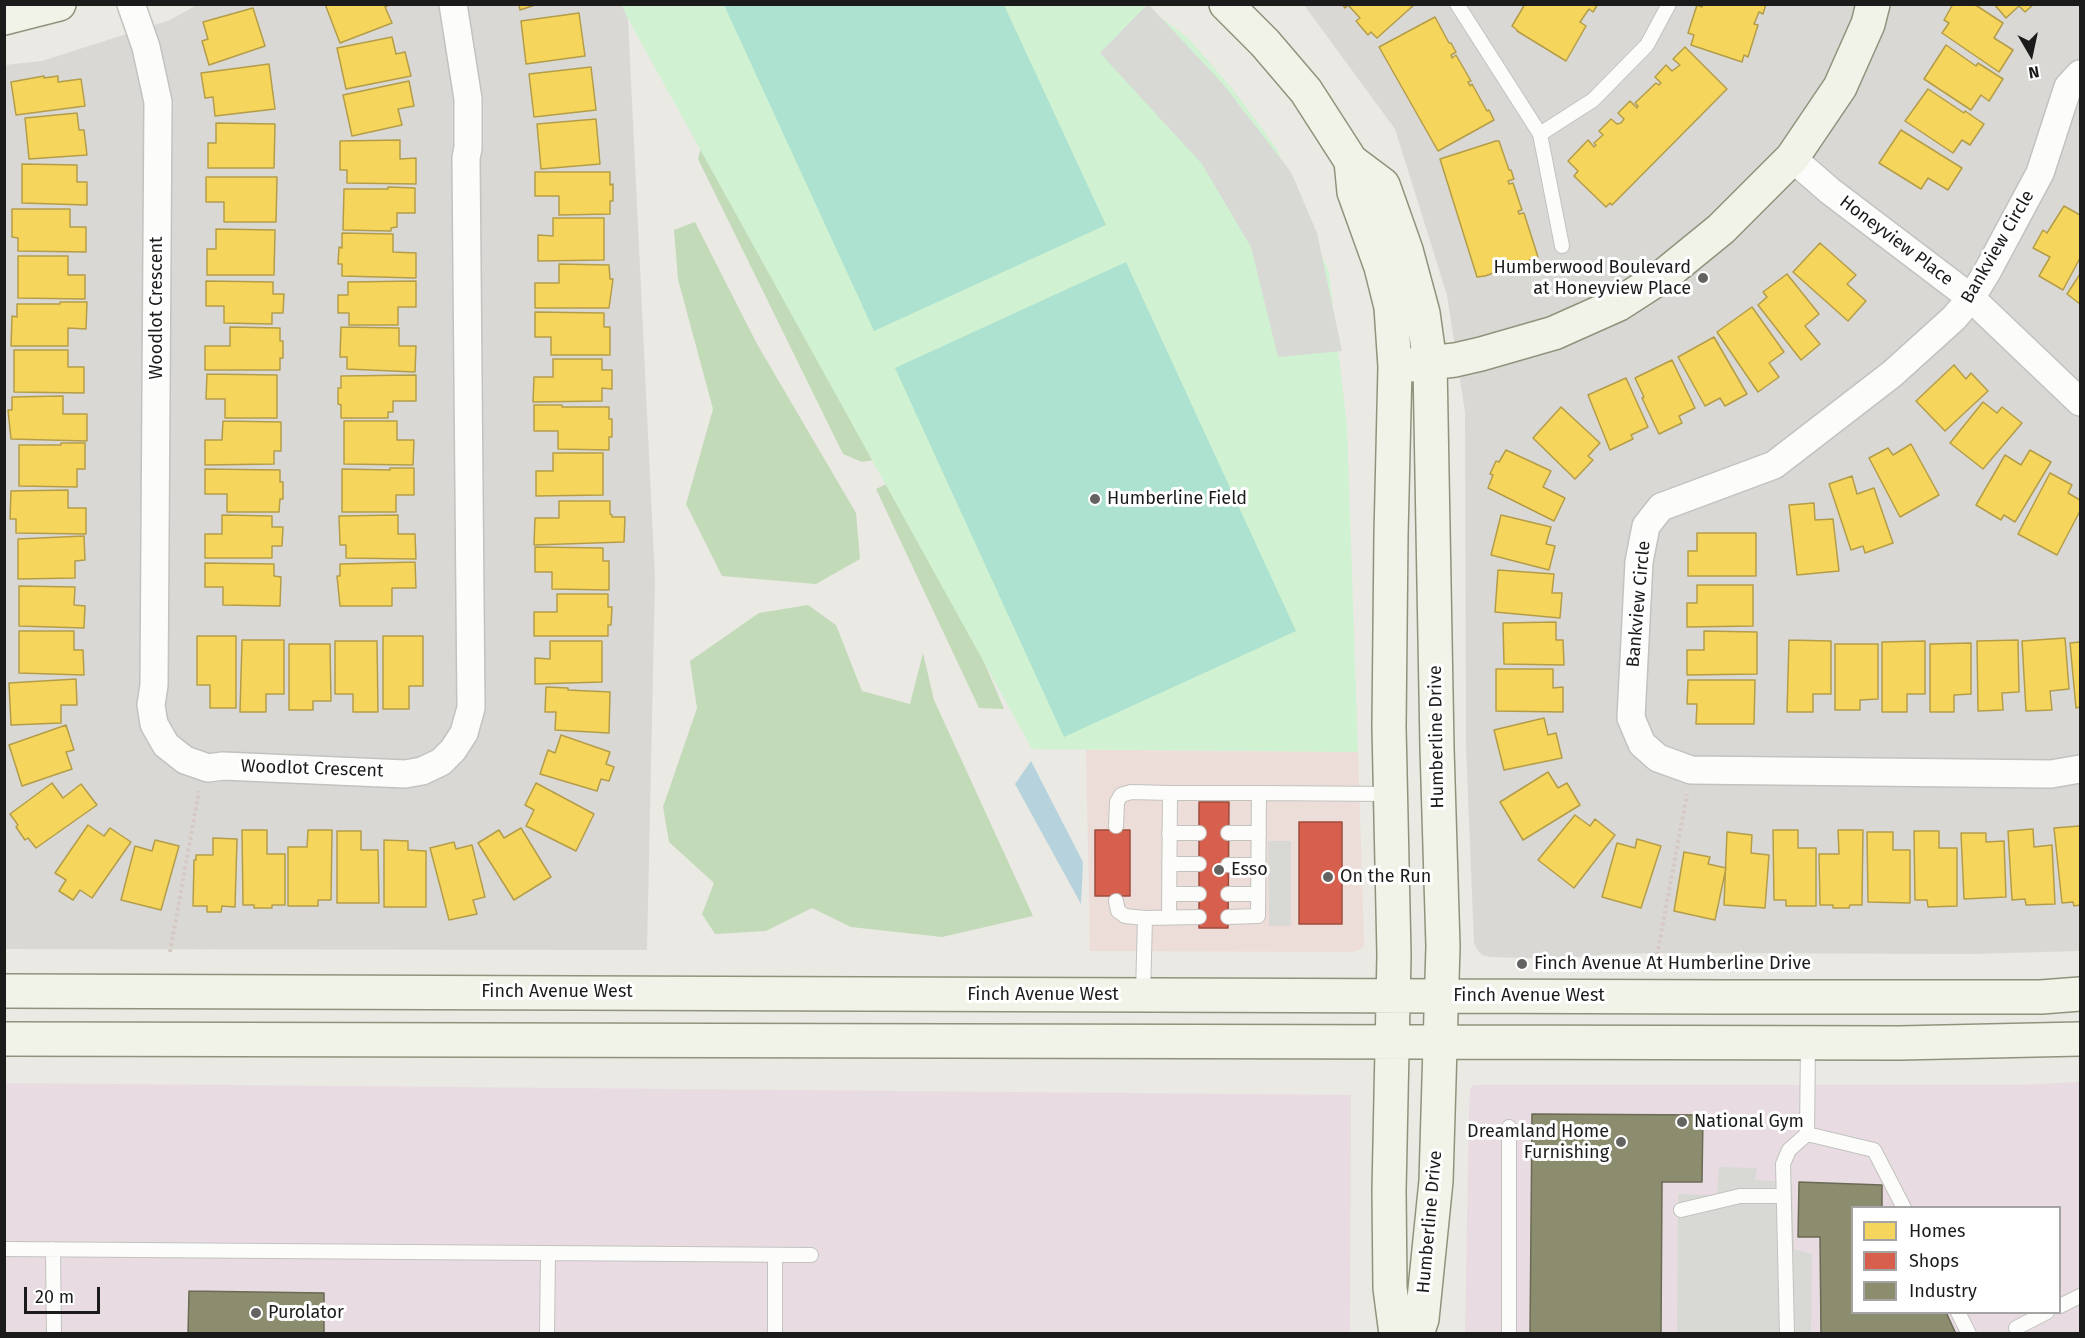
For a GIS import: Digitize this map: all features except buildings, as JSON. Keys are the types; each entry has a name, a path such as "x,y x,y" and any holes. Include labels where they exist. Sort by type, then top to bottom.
{"main road":[{"path":"4,18 59,4"},
{"path":"1395,367 1481,354 1554,333 1619,304 1667,273 1721,229 1792,158 1840,87 1868,24 1873,4"},
{"name":"Humberline Drive","path":"1234,7 1306,91 1352,162 1383,184 1406,250 1423,313 1430,363 1443,946 1436,1181 1422,1319 1417,1334"},
{"name":"Humberline Drive","path":"1352,162 1354,192 1381,267 1390,307 1395,367 1389,728 1394,955 1389,1191 1390,1288 1396,1334"},
{"name":"Finch Avenue West","path":"4,991 1904,997 2041,997 2080,994"},
{"path":"4,1039 1808,1043 2080,1039"}],"street":[{"name":"Woodlot Crescent","path":"131,4 146,47 158,102 154,685 151,713 154,724 166,745 185,760 208,768 234,766 405,774 422,771 441,762 453,750 464,733 471,708 466,158 468,99 453,4"},
{"name":"Bankview Circle","path":"2080,74 2068,87 2040,173 1988,272 1954,318 1892,374 1774,465 1660,507 1646,526 1639,562 1630,718 1642,744 1658,758 1691,770 2051,774 2080,769"},
{"name":"Honeyview Place","path":"1792,158 1830,191 1971,298 2079,399"}],"lane":[{"path":"1457,4 1540,134 1562,246"},
{"path":"1540,134 1593,100 1647,45 1668,4"},
{"path":"1116,826 1117,802 1121,795 1131,792 1391,794"},
{"path":"1169,917 1170,793"},
{"path":"1228,917 1258,916 1259,793"},
{"path":"1169,833 1199,833"},
{"path":"1228,833 1258,833"},
{"path":"1169,864 1199,864"},
{"path":"1228,865 1258,865"},
{"path":"1169,894 1199,894"},
{"path":"1228,894 1258,894"},
{"path":"1116,901 1118,911 1125,916 1199,917"},
{"path":"1143,995 1145,918"},
{"path":"1787,1334 1784,1164 1789,1150 1808,1134 1808,1043"},
{"path":"1509,1127 1509,1334"},
{"path":"1808,1134 1874,1150 1903,1206"},
{"path":"1681,1210 1740,1196 1784,1196"},
{"path":"4,1249 812,1255"},
{"path":"53,1250 54,1334"},
{"path":"547,1334 548,1253"},
{"path":"775,1255 775,1334"},
{"path":"2061,1306 2080,1296"},
{"path":"1959,1314 1969,1334"},
{"path":"2016,1328 2043,1314"}],"path":[{"path":"170,952 204,767"},
{"path":"1657,955 1691,770"}],"shaded area":[{"path":"1148,4 1222,83 1291,172 1317,233 1342,351 1278,357 1251,247 1202,164 1100,53"},
{"path":"197,5 622,5 628,19 655,579 647,950 5,949 5,65 42,61 170,20"},
{"path":"1304,5 2080,5 2080,951 1972,954 1664,953 1609,954 1557,959 1490,957 1482,955 1477,949 1474,943 1466,746 1465,412 1447,295 1395,129"},
{"path":"1086,750 1358,752 1364,944 1362,949 1353,952 1090,951"},
{"path":"1268,841 1291,841 1291,926 1269,926"},
{"path":"2080,1082 2080,1333 1465,1334 1469,1110 1470,1090 1473,1085 2017,1085"},
{"path":"5,1083 1351,1095 1350,1333 5,1334"},
{"path":"1719,1167 1757,1168 1755,1180 1792,1182 1794,1249 1812,1254 1811,1333 1677,1334 1678,1194 1717,1195"}],"green space":[{"path":"622,5 1144,5 1187,37 1231,87 1277,149 1329,272 1347,426 1358,752 1032,749"},
{"path":"724,5 1004,5 1106,225 874,331"},
{"path":"713,105 879,459 862,462 843,454 698,159"},
{"path":"695,222 757,344 856,513 860,559 816,584 722,576 686,504 713,409 678,279 674,230"},
{"name":"Humberline Field","path":"1126,262 1296,631 1064,737 895,368"},
{"path":"899,478 912,493 1004,709 979,708 876,489"},
{"path":"808,605 836,625 862,691 910,704 923,653 934,700 1033,916 942,937 851,927 812,908 766,931 715,934 702,914 714,883 669,842 663,807 697,708 690,661 759,613"}],"water":[{"path":"1031,761 1083,862 1081,904 1015,784"}],"place":[{"name":"Humberwood Boulevard at Honeyview Place","path":"1703,278"},
{"name":"Humberline Field","path":"1095,499"},
{"name":"Esso","path":"1219,870"},
{"name":"On the Run","path":"1328,877"},
{"name":"Finch Avenue At Humberline Drive","path":"1522,964"},
{"name":"National Gym","path":"1682,1122"},
{"name":"Dreamland Home Furnishing","path":"1621,1142"},
{"name":"Purolator","path":"256,1313"}]}
